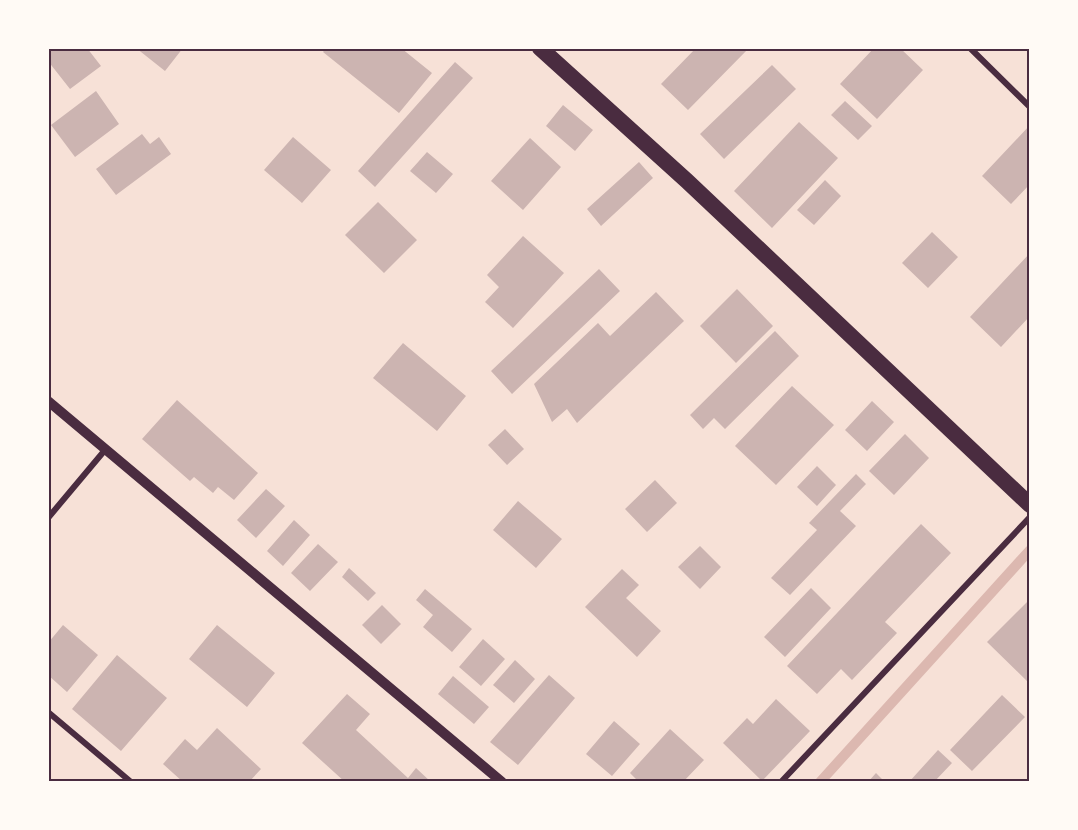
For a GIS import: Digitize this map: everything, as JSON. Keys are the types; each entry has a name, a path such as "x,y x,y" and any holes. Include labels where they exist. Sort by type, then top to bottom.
{"highway":[{"path":"540,48 687,181 1030,505"}],"street":[{"path":"970,48 1030,107"},
{"path":"48,401 502,782"},
{"path":"48,518 105,450"},
{"path":"781,782 1030,517"},
{"path":"48,712 131,782"}],"building":[{"path":"48,48 87,48 101,66 70,89 48,61"},
{"path":"136,48 183,48 165,71"},
{"path":"326,48 401,48 432,73 399,113 323,52"},
{"path":"696,48 749,48 688,110 661,84"},
{"path":"874,48 900,48 923,70 877,119 840,84"},
{"path":"455,62 473,78 375,187 358,171"},
{"path":"772,65 796,89 724,159 700,134"},
{"path":"96,91 119,124 75,157 51,125"},
{"path":"845,101 872,126 858,140 831,115"},
{"path":"563,105 593,130 575,151 546,126"},
{"path":"799,122 838,158 772,228 734,191"},
{"path":"1030,125 1030,184 1011,204 982,176"},
{"path":"142,134 150,144 159,137 171,154 116,195 96,169"},
{"path":"293,137 331,170 302,203 264,170"},
{"path":"530,138 561,167 523,210 491,181"},
{"path":"427,152 453,174 436,193 410,171"},
{"path":"639,162 653,178 601,226 587,209"},
{"path":"825,180 841,196 814,225 797,210"},
{"path":"378,202 417,240 384,273 345,235"},
{"path":"932,232 958,257 928,288 902,263"},
{"path":"523,236 564,273 513,328 485,302 499,287 487,275"},
{"path":"1030,253 1030,316 1001,347 970,317"},
{"path":"599,269 620,291 512,394 491,371"},
{"path":"737,289 773,326 736,363 700,326"},
{"path":"656,292 684,321 577,423 567,409 552,422 534,384 598,323 610,336"},
{"path":"775,331 799,356 725,429 714,418 703,429 690,415"},
{"path":"403,343 466,396 437,431 373,378"},
{"path":"792,386 834,425 776,485 735,446"},
{"path":"177,400 258,473 234,500 218,487 213,493 194,477 190,481 142,439"},
{"path":"872,401 894,422 867,451 845,430"},
{"path":"505,429 524,449 507,465 488,445"},
{"path":"905,434 929,458 894,495 869,471"},
{"path":"817,466 836,485 817,506 797,487"},
{"path":"856,474 866,484 840,511 856,526 790,595 771,578 817,530 809,523"},
{"path":"655,480 677,503 647,532 625,509"},
{"path":"266,489 285,506 256,538 237,520"},
{"path":"518,501 562,539 536,568 493,530"},
{"path":"294,520 310,535 283,566 267,551"},
{"path":"921,524 951,553 885,622 897,633 852,680 841,669 817,694 787,666"},
{"path":"318,544 338,562 310,591 291,573"},
{"path":"700,546 721,567 700,589 678,567"},
{"path":"349,568 376,593 368,601 342,577"},
{"path":"622,569 639,585 626,598 661,631 637,657 585,607"},
{"path":"811,588 831,608 785,657 764,637"},
{"path":"425,589 472,629 452,652 423,627 433,615 416,600"},
{"path":"1030,599 1030,684 987,642"},
{"path":"382,605 401,624 381,644 362,625"},
{"path":"63,625 98,655 67,692 48,675 48,643"},
{"path":"217,625 275,673 247,707 189,659"},
{"path":"483,639 505,659 481,686 459,667"},
{"path":"117,655 167,698 121,751 72,709"},
{"path":"515,660 535,679 514,703 493,685"},
{"path":"549,675 575,698 518,765 490,742"},
{"path":"453,676 489,707 474,724 438,694"},
{"path":"347,694 370,714 356,730 408,778 416,768 431,782 345,782 302,743"},
{"path":"1002,695 1025,717 972,771 950,750"},
{"path":"776,699 810,731 762,781 723,743 747,718 753,724"},
{"path":"614,721 640,744 612,776 586,754"},
{"path":"217,728 261,769 249,782 183,782 163,764 185,739 197,750"},
{"path":"670,729 704,760 683,782 639,782 630,773"},
{"path":"938,750 952,763 934,782 909,782"},
{"path":"876,773 885,782 868,782"}],"waterway":[{"path":"820,782 1030,550"}]}
